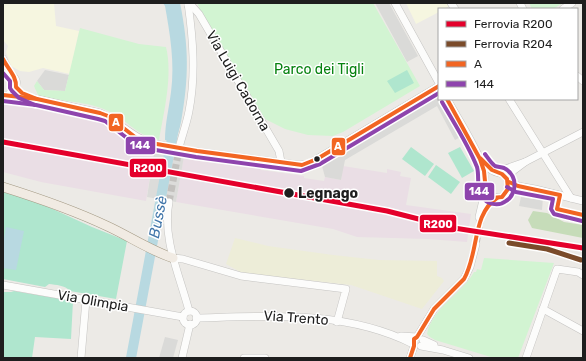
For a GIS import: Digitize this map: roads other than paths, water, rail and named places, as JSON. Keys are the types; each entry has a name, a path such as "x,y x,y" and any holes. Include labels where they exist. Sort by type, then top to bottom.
{"main road":[{"path":"3,187 61,207 107,226 160,254 173,258"}],"street":[{"path":"395,3 438,82"},
{"path":"183,147 194,69 192,32 188,4"},
{"name":"Via Luigi Cadorna","path":"188,4 195,8 199,14 279,151 281,162"},
{"path":"3,59 6,71 15,76 16,79 16,87 14,90 5,95"},
{"path":"5,95 37,99 100,113 108,116 140,140 155,144 299,165 308,164 438,85"},
{"path":"16,87 22,93 37,99"},
{"path":"448,100 480,158 489,168 496,173 504,175 509,181 518,186 535,188 583,201"},
{"path":"511,100 571,198"},
{"path":"504,196 508,190 509,181 513,171 525,162 583,132"},
{"path":"480,158 484,173 484,196 480,217 486,206 497,198 523,190 547,192"},
{"path":"497,198 489,196 485,192 484,183 490,174 525,162"},
{"path":"560,195 562,184"},
{"path":"169,202 167,211 167,226 173,258 189,311 194,313 196,318 194,323 190,324 182,358"},
{"path":"410,358 434,310 464,279 470,267 476,244"},
{"path":"173,258 241,276 346,289 337,322"},
{"path":"526,358 557,270 578,272 583,275"},
{"name":"Via Olimpia","path":"3,285 183,317"},
{"path":"81,358 86,300"},
{"path":"543,309 583,331"},
{"path":"189,311 184,314 183,317 185,323 190,324"},
{"name":"Via Trento","path":"196,318 283,316 337,322 370,328 469,358"},
{"path":"415,358 418,342"},
{"path":"244,358 265,358"}],"water":[{"path":"163,3 180,3 185,34 187,77 181,125 175,142 165,140 172,81 172,59 165,6"},
{"path":"6,227 24,231 16,270 3,268 3,244"}],"waterway":[{"name":"Bussè","path":"131,358 174,128"}],"tunnel":[{"path":"169,202 180,144"},
{"path":"476,244 481,217"}],"rail line":[{"name":"R200","path":"3,142 387,211 454,228 583,248"},
{"name":"R204","path":"509,243 547,249 581,260"}],"place":[{"name":"Legnago","path":"289,193"}],"park label":[{"name":"Parco dei Tigli","path":"319,69"}]}
